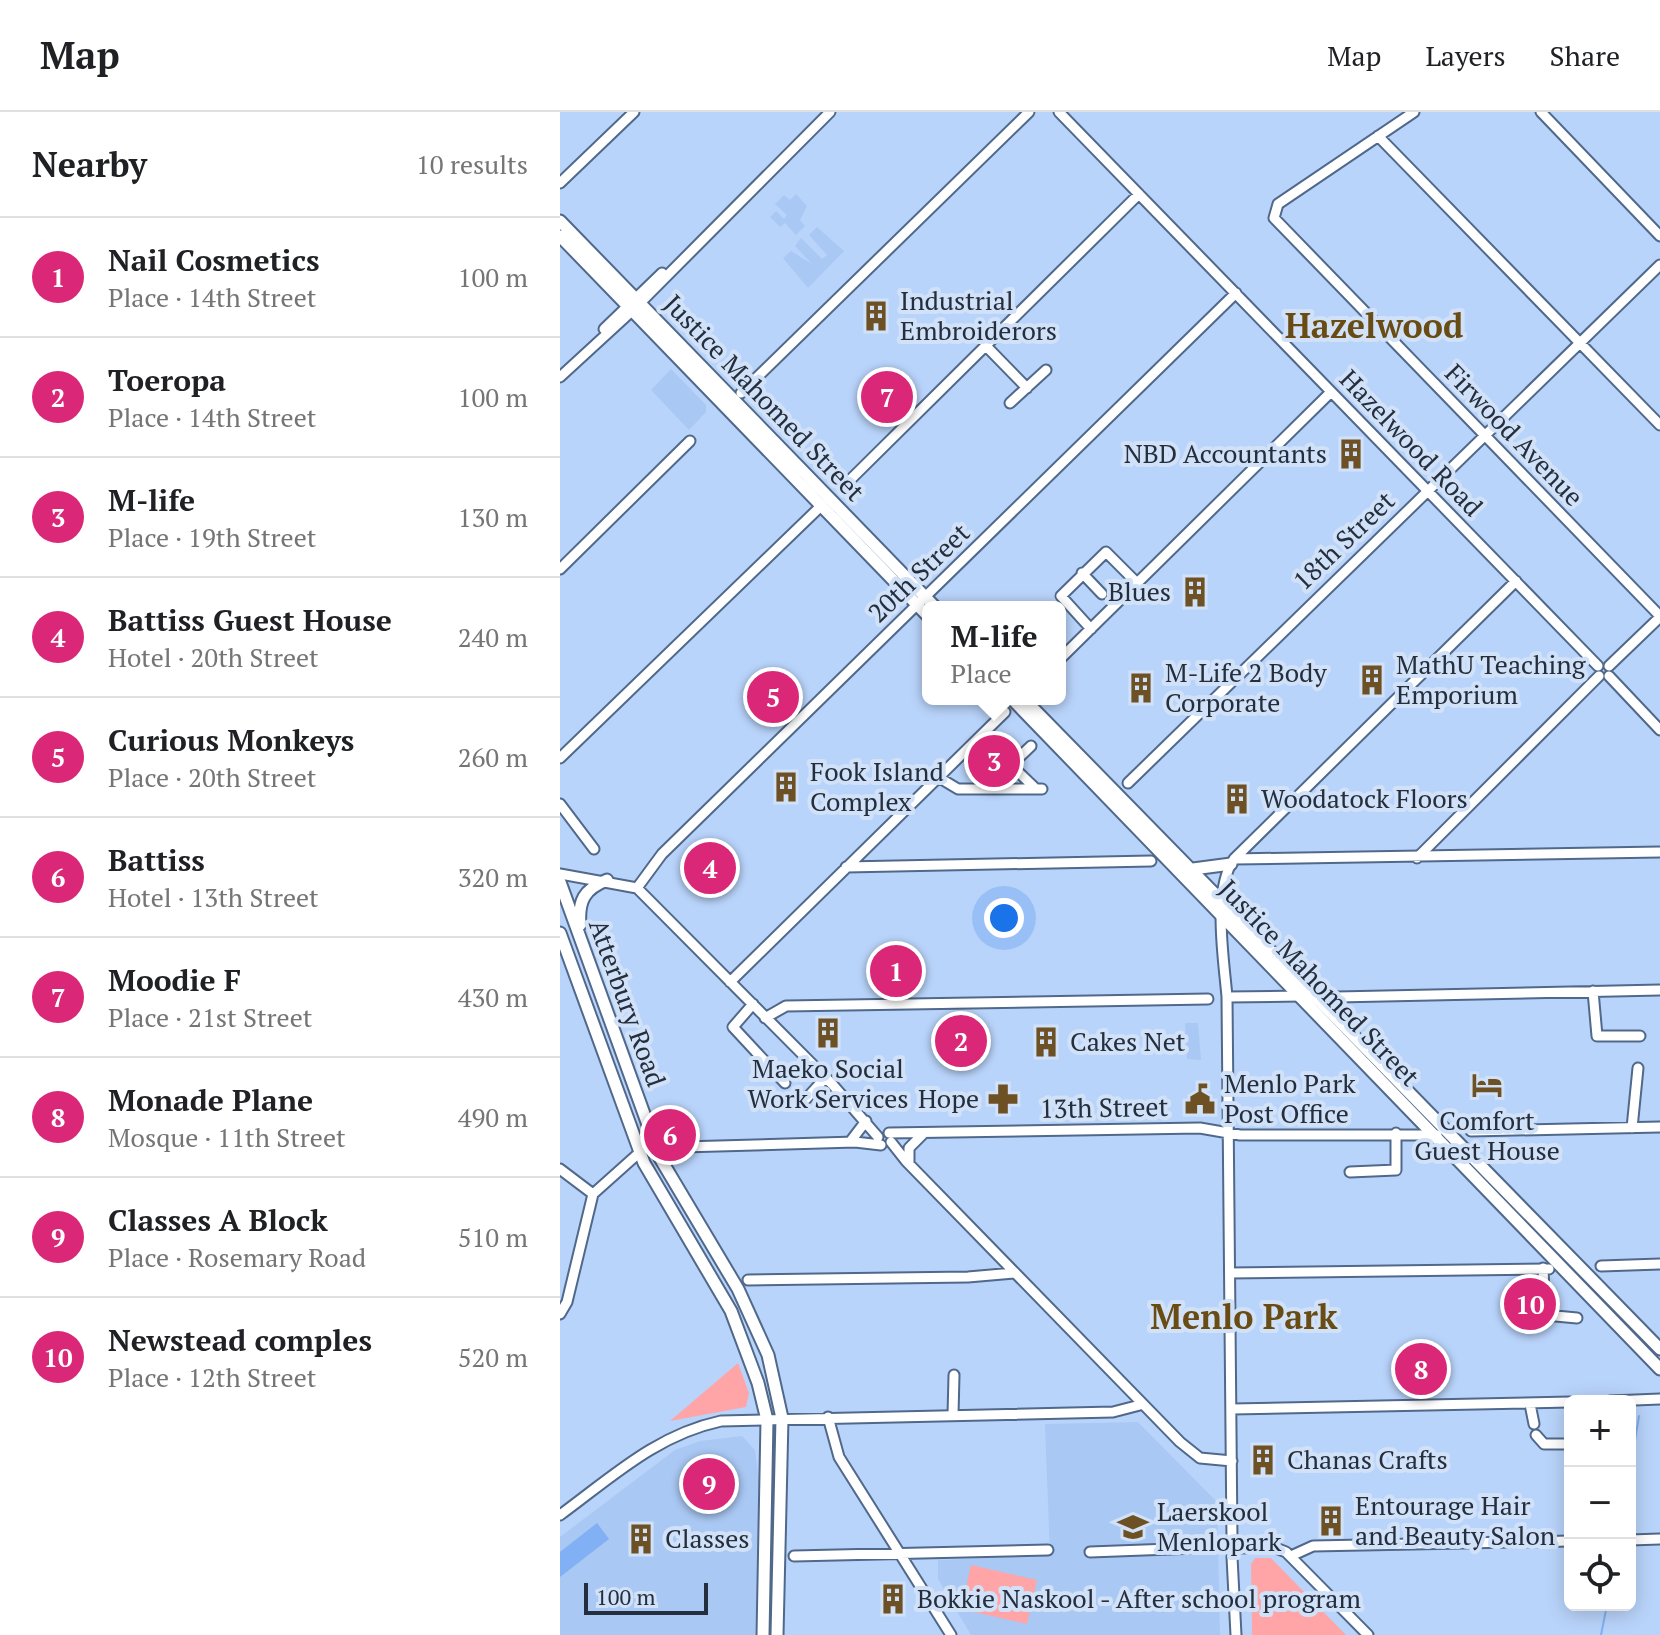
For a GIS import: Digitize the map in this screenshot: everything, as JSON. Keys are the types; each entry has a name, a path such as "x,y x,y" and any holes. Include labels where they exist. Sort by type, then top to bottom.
{"main road":[{"name":"Justice Mahomed Street","path":"560,221 822,505 922,601"},
{"name":"Justice Mahomed Street","path":"560,236 634,304 922,601"},
{"name":"Justice Mahomed Street","path":"1018,705 1660,1369"},
{"name":"Justice Mahomed Street","path":"1030,705 1660,1349"},
{"path":"1193,869 1232,861"},
{"path":"585,952 579,915 581,899 590,888 607,880"},
{"name":"Atterbury Road","path":"560,882 660,1158 755,1323 768,1355 782,1418 777,1635"},
{"name":"Atterbury Road","path":"560,933 648,1170 731,1311 746,1346 767,1420 763,1635"}],"street":[{"path":"560,183 634,112"},
{"path":"560,377 830,112"},
{"path":"741,393 1029,112"},
{"name":"Hazelwood Road","path":"1059,112 1660,730"},
{"path":"1414,112 1378,136 1660,425"},
{"path":"1541,112 1660,236"},
{"name":"Firwood Avenue","path":"1378,136 1286,198 1273,213 1284,230 1660,616"},
{"path":"850,480 1139,194"},
{"name":"18th Street","path":"1128,783 1660,265"},
{"name":"20th Street","path":"637,888 662,854 1236,293"},
{"path":"987,347 1027,388"},
{"path":"1010,403 1046,370"},
{"path":"1066,653 1331,392"},
{"path":"560,569 690,441"},
{"path":"560,758 822,505"},
{"path":"1066,601 1061,596 1106,552 1137,583"},
{"path":"1082,573 1102,594"},
{"path":"1232,1557 1226,1554 1232,1409 1227,997 1221,913 1224,878 1232,861 1516,581"},
{"path":"1066,602 1091,629"},
{"path":"1417,858 1660,616"},
{"path":"730,982 1005,712"},
{"path":"986,789 1031,746"},
{"path":"938,777 958,789 1039,789 1011,765"},
{"path":"560,804 594,849"},
{"path":"1232,861 1660,852"},
{"path":"846,867 1151,861"},
{"path":"560,874 607,880 637,888 885,1139 1140,1405 1196,1455 1232,1461"},
{"path":"1337,997 1660,990"},
{"path":"1593,991 1597,1036 1640,1036"},
{"path":"1227,997 1301,996"},
{"path":"765,1018 786,1006 1208,999"},
{"path":"753,1004 733,1027 785,1083"},
{"path":"1632,1128 1638,1068"},
{"path":"797,1095 806,1099 825,1078"},
{"path":"852,1142 865,1120"},
{"path":"1471,1131 1660,1127"},
{"name":"13th Street","path":"682,1147 852,1142 920,1134 1200,1128 1227,1132 1437,1135"},
{"path":"1350,1172 1396,1170 1402,1133"},
{"path":"908,1163 909,1148 920,1134"},
{"path":"560,1314 567,1302 593,1194 640,1152"},
{"path":"560,1169 593,1194"},
{"path":"622,1170 648,1170"},
{"path":"1601,1266 1660,1264"},
{"path":"1230,1273 1546,1269 1545,1315 1577,1318"},
{"path":"748,1280 968,1277 1014,1273"},
{"path":"953,1415 954,1375"},
{"path":"1636,1400 1660,1399"},
{"path":"1232,1409 1564,1402"},
{"path":"1530,1404 1535,1429 1544,1444 1564,1444"},
{"path":"560,1515 660,1441 721,1421 1125,1411 1140,1405"},
{"path":"828,1417 839,1457 951,1635"},
{"path":"1636,1540 1660,1539"},
{"path":"1291,1556 1313,1546 1564,1541"},
{"path":"1090,1552 1228,1543 1240,1548 1273,1547 1291,1556 1368,1635"},
{"path":"1236,1635 1232,1557 1240,1548"},
{"path":"794,1556 1048,1550"}],"shaded area":[{"path":"796,194 807,206 800,220 805,226 796,235 785,223 780,227 770,217 776,211 784,219 787,215 775,204 784,195 790,200"},
{"path":"817,227 844,251 808,288 783,258 791,251 812,264 795,246 801,238 822,259 827,255 809,235"},
{"path":"671,369 706,405 706,412 689,430 651,390"},
{"path":"1185,1023 1198,1023 1201,1060 1187,1059"},
{"path":"738,1363 749,1393 746,1407 670,1421"},
{"name":"Laerskool Menlopark","path":"1138,1422 1217,1502 1220,1635 971,1635 938,1579 938,1560 1050,1555 1045,1424"},
{"path":"742,1436 755,1450 761,1495 755,1635 560,1635 560,1537 675,1450 700,1441"},
{"path":"597,1523 609,1539 560,1577 560,1552"},
{"path":"1255,1558 1271,1558 1346,1635 1252,1635 1251,1564"},
{"path":"971,1565 1037,1580 1027,1624 961,1609"}],"waterway":[{"path":"1631,1467 1639,1416"},
{"path":"1601,1635 1606,1611"}],"place":[{"name":"Industrial Embroiderors","path":"876,316"},
{"name":"Moodie F","path":"887,397"},
{"name":"NBD Accountants","path":"1351,454"},
{"name":"Blues","path":"1195,592"},
{"name":"MathU Teaching Emporium","path":"1372,680"},
{"name":"M-Life 2 Body Corporate","path":"1141,688"},
{"name":"Curious Monkeys","path":"773,697"},
{"name":"M-life","path":"994,761"},
{"name":"Fook Island Complex","path":"786,787"},
{"name":"Woodatock Floors","path":"1237,799"},
{"name":"Battiss Guest House","path":"710,868"},
{"name":"Nail Cosmetics","path":"896,971"},
{"name":"Maeko Social Work Services","path":"828,1033"},
{"name":"Toeropa","path":"961,1041"},
{"name":"Cakes Net","path":"1046,1042"},
{"name":"Comfort Guest House","path":"1487,1085"},
{"name":"Hope","path":"1003,1099"},
{"name":"Menlo Park Post Office","path":"1200,1099"},
{"name":"Battiss","path":"670,1135"},
{"name":"Newstead comples","path":"1530,1304"},
{"name":"Monade Plane","path":"1421,1369"},
{"name":"Chanas Crafts","path":"1263,1460"},
{"name":"Classes A Block","path":"709,1484"},
{"name":"Entourage Hair and Beauty Salon","path":"1331,1521"},
{"name":"Laerskool Menlopark","path":"1133,1527"},
{"name":"Classes","path":"641,1539"},
{"name":"Bokkie Naskool - After school program","path":"893,1599"}],"district":[{"name":"Hazelwood","path":"1374,326"},
{"name":"Menlo Park","path":"1244,1317"}]}
